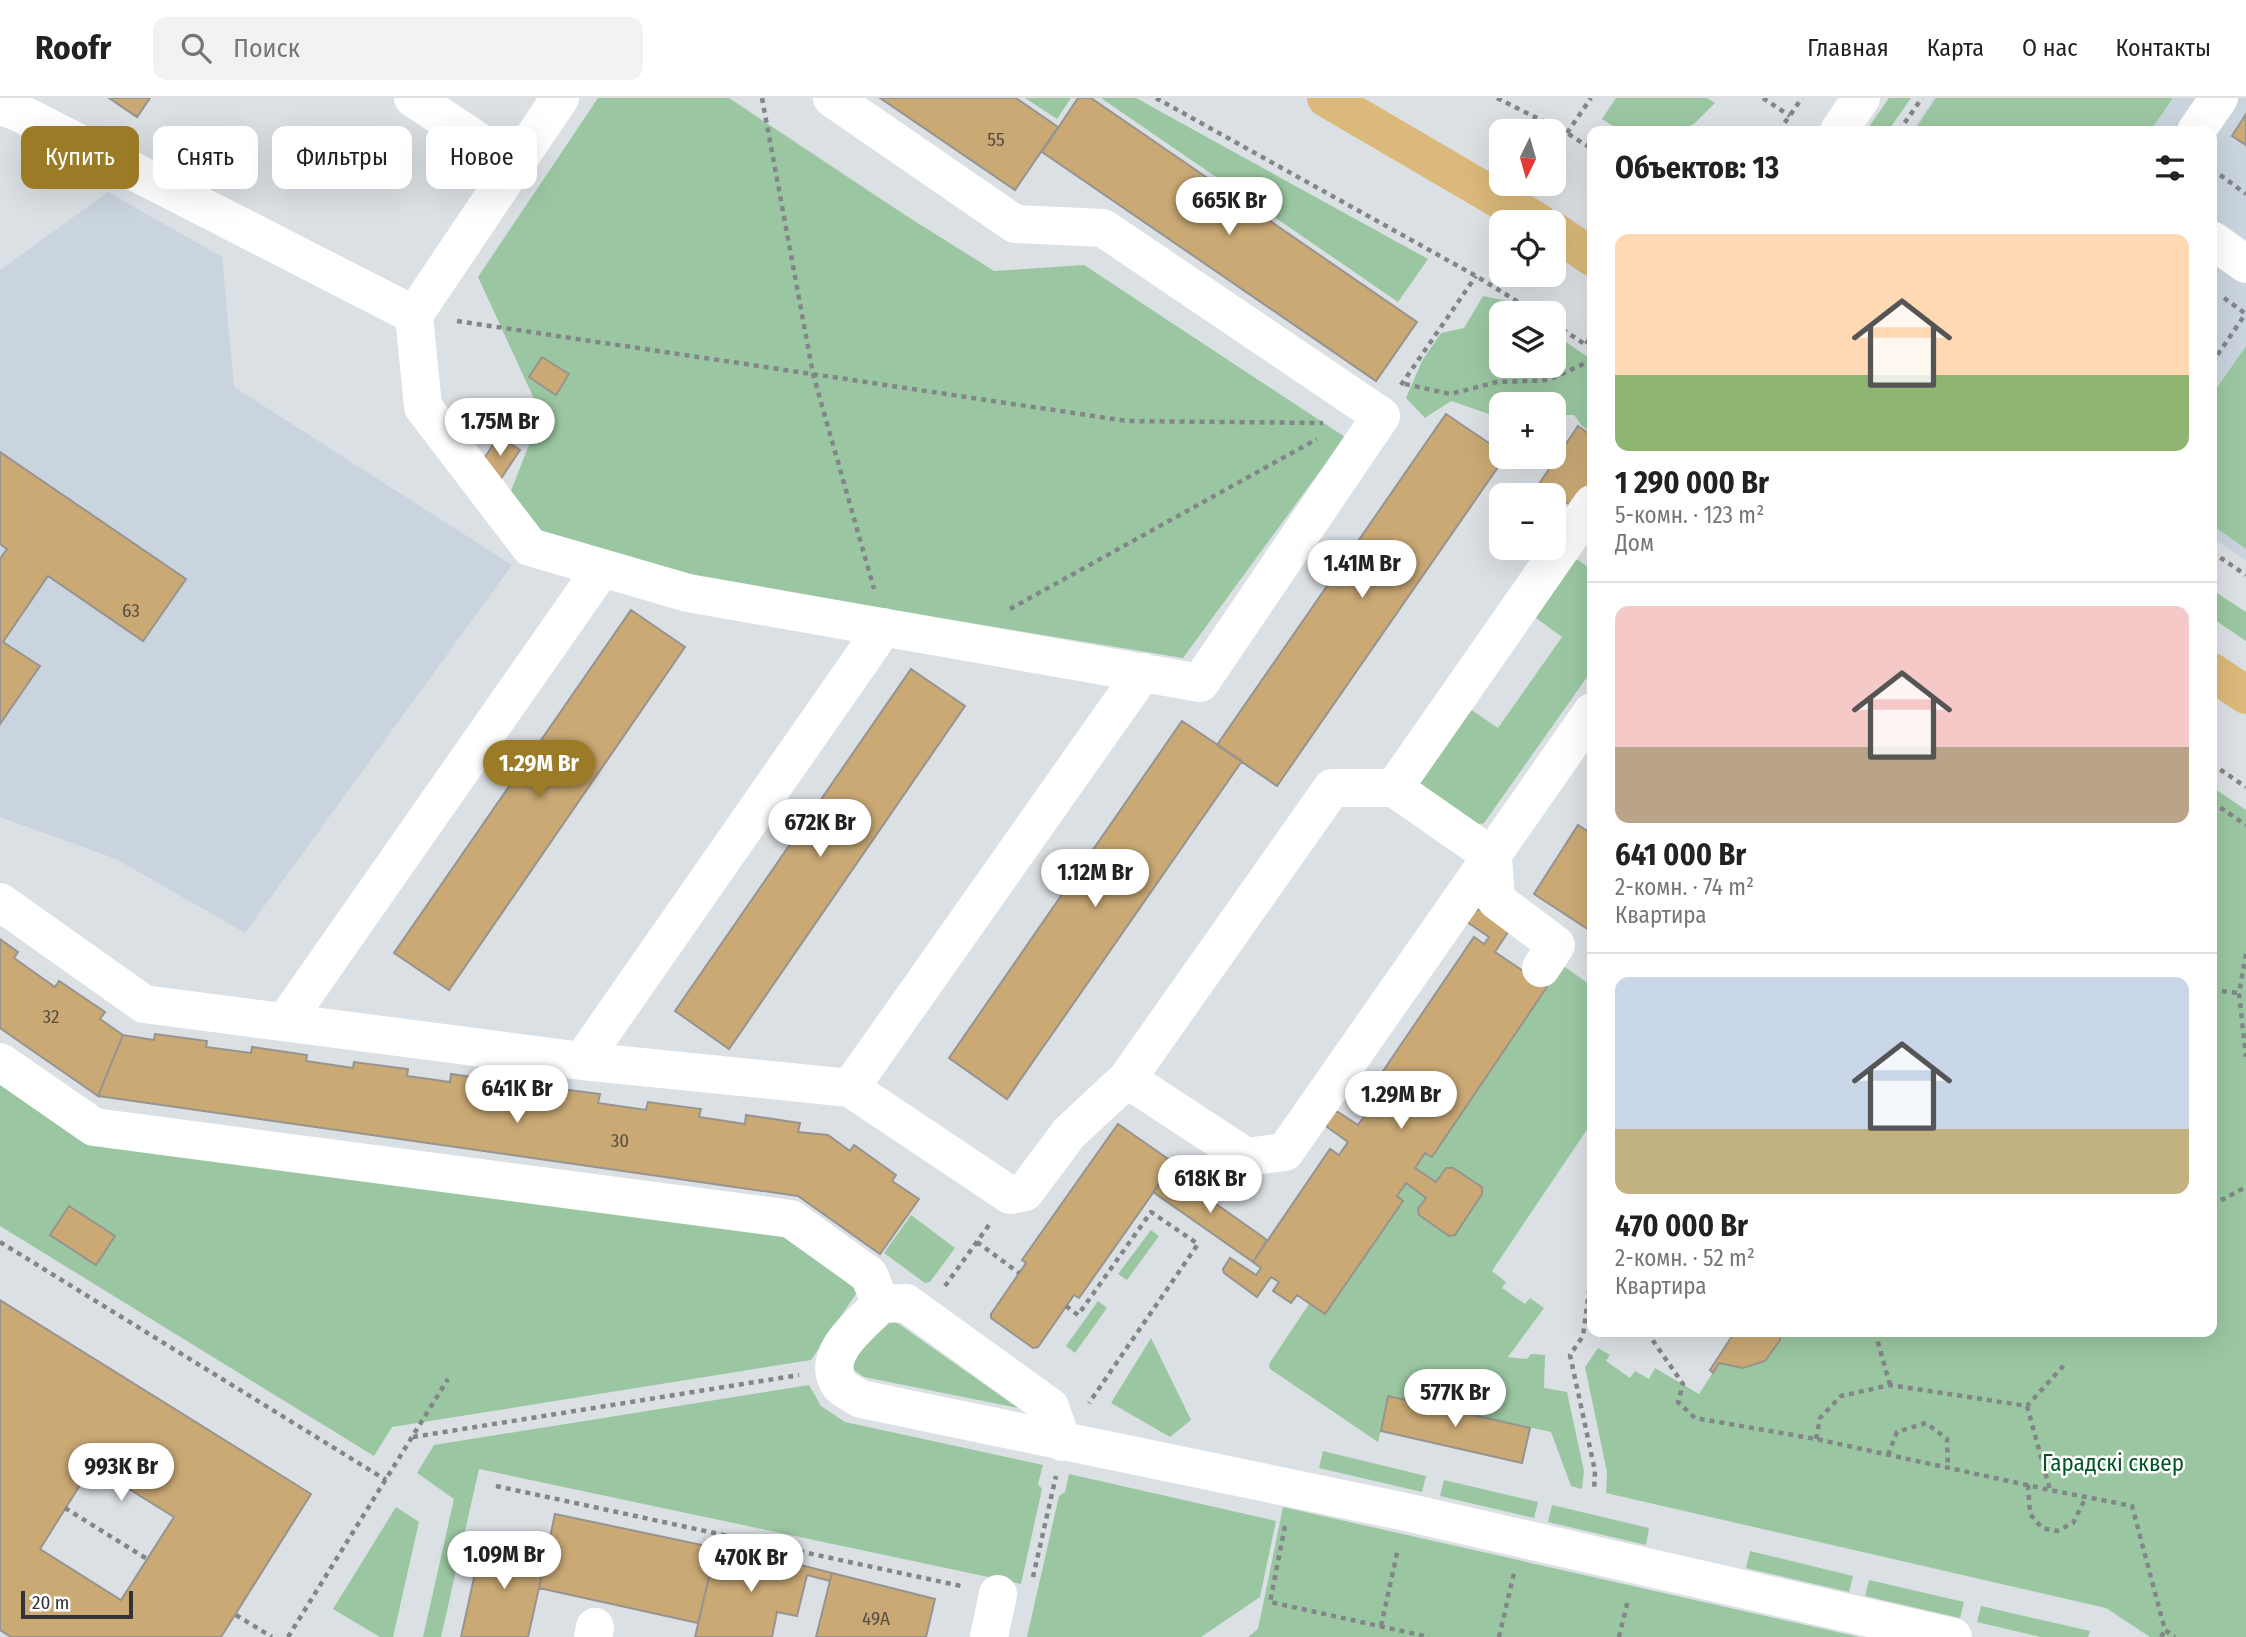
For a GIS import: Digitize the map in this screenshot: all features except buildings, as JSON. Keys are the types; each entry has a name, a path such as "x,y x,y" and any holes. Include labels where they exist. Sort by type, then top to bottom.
{"main road":[{"path":"1326,98 1517,210"},
{"path":"1566,240 1587,254"},
{"path":"2217,675 2246,695"}],"street":[{"path":"413,98 455,126"},
{"path":"537,133 560,98"},
{"path":"499,189 414,315 423,407 530,547 688,593 1200,683 1381,416 1103,228 1015,224 832,98"},
{"path":"1842,126 1861,98"},
{"path":"2199,126 2219,98"},
{"path":"6,119 414,315"},
{"path":"2217,244 2246,264"},
{"path":"1394,788 1581,546 1587,523"},
{"path":"285,1022 602,568"},
{"path":"582,1061 884,627"},
{"path":"850,1088 1143,672"},
{"path":"1127,1079 1246,1157 1285,1152 1587,719"},
{"path":"0,902 144,1004 582,1061 850,1088 1010,1195 1025,1192 1069,1133 1127,1079 1332,788 1394,788 1493,857"},
{"path":"1493,857 1496,900 1556,945 1541,968"},
{"path":"0,1062 94,1126 791,1219 869,1275 881,1304"},
{"path":"1059,1458 1050,1407 906,1303 881,1304 839,1348 834,1368 840,1386 861,1399 1059,1458 1393,1509 1953,1637"},
{"path":"989,1637 1015,1587"}],"path":[{"path":"762,98 813,374 884,627"},
{"path":"1156,98 1517,301"},
{"path":"1497,98 1587,146"},
{"path":"1567,133 1591,98"},
{"path":"1763,98 1790,116"},
{"path":"1783,126 1802,98"},
{"path":"1902,126 1922,98"},
{"path":"2217,173 2246,194"},
{"path":"414,315 1127,421 1346,423 1381,416 1476,276"},
{"path":"2217,356 2246,313 2223,298"},
{"path":"1566,332 1586,344"},
{"path":"1402,383 1450,394 1497,382 1549,380 1587,362"},
{"path":"954,640 1321,437"},
{"path":"2217,555 2246,575"},
{"path":"2217,767 2246,787"},
{"path":"2217,805 2246,825"},
{"path":"2246,954 2239,993 2246,1057"},
{"path":"2217,990 2239,993"},
{"path":"2217,1202 2246,1187"},
{"path":"496,1486 1015,1587 1059,1458 1198,1244 1151,1212 1078,1315 1066,1306"},
{"path":"0,1242 386,1480"},
{"path":"977,1242 1019,1273"},
{"path":"938,1296 968,1254"},
{"path":"1587,1306 1583,1336 1570,1355 1595,1471 1594,1491"},
{"path":"1650,1337 1683,1384 1678,1402 1695,1418 1816,1439 2132,1506 2165,1630 2175,1637"},
{"path":"1876,1337 1890,1385"},
{"path":"2026,1406 2065,1364"},
{"path":"413,1437 834,1368"},
{"path":"288,1637 448,1380"},
{"path":"1816,1439 1820,1418 1841,1396 1890,1385 2026,1406"},
{"path":"2026,1406 2050,1490"},
{"path":"1888,1455 1897,1432 1926,1423 1947,1439 1948,1468"},
{"path":"2028,1485 2030,1514 2042,1528 2057,1531 2073,1523 2086,1497"},
{"path":"65,1508 147,1559"},
{"path":"1286,1522 1270,1602 1429,1637"},
{"path":"1381,1626 1398,1548"},
{"path":"1499,1637 1517,1560"},
{"path":"1619,1637 1628,1598"},
{"path":"236,1615 272,1637"},
{"path":"2161,1637 2165,1630"}],"shaded area":[{"path":"1934,98 2246,98 2246,561 2217,541 2217,126 1915,126"},
{"path":"108,192 222,257 234,387 512,565 245,933 116,859 0,817 0,270"}],"green space":[{"path":"598,98 729,98 994,271 1084,265 1345,437 1183,658 687,576 541,531 509,496 541,414 478,277"},
{"path":"1025,98 1071,98 1057,119"},
{"path":"1101,98 1136,98 1428,259 1398,302"},
{"path":"1616,98 1707,98 1715,103 1689,126 1613,126 1602,119"},
{"path":"1889,98 1911,98 1891,126 1869,126"},
{"path":"1936,98 2173,98 2153,126 1917,126"},
{"path":"1483,296 1507,301 1489,301 1489,378 1566,378 1566,342 1587,357 1587,430 1574,415 1566,415 1566,392 1489,392 1489,414 1451,401 1425,418 1406,398 1422,361 1441,333 1464,328"},
{"path":"2246,346 2246,549 2217,529 2217,388"},
{"path":"1578,560 1587,566 1587,677 1484,823 1467,827 1409,789 1470,709 1498,728 1562,637 1536,618 1566,561"},
{"path":"2217,593 2246,612 2246,641 2217,621"},
{"name":"Гарадскі сквер","path":"2217,790 2246,810 2246,1637 2150,1637 2106,1608 1606,1493 1607,1472 1585,1367 1598,1348 1610,1355 1606,1361 1630,1378 1635,1371 1649,1379 1655,1368 1699,1394 1719,1363 1765,1361 1780,1337 2217,1337"},
{"path":"1562,965 1587,982 1587,1129 1492,1271 1506,1282 1502,1288 1525,1304 1530,1298 1544,1308 1508,1357 1527,1359 1531,1354 1545,1355 1544,1388 1567,1392 1584,1471 1582,1489 1571,1486 1551,1432 1389,1396 1378,1442 1270,1369 1269,1364 1309,1304 1325,1314 1402,1201 1397,1196 1406,1183 1426,1198 1418,1209 1455,1235 1482,1194 1481,1187 1453,1168 1446,1168 1436,1182 1415,1168 1425,1153 1432,1157"},
{"path":"0,1081 88,1142 785,1235 860,1288 811,1360 392,1427 374,1456 0,1226"},
{"path":"911,1215 955,1248 930,1282 925,1283 884,1253"},
{"path":"1151,1230 1159,1236 1127,1280 1118,1274"},
{"path":"1098,1301 1107,1308 1075,1353 1066,1346"},
{"path":"885,1321 896,1322 1018,1408 864,1377 854,1370 852,1359"},
{"path":"1151,1338 1191,1420 1170,1437 1111,1403"},
{"path":"809,1385 821,1406 845,1422 1043,1465 1038,1484 1042,1489 1021,1584 479,1469 441,1637 423,1637 454,1499 417,1473 434,1445"},
{"path":"1323,1451 1426,1476 1422,1492 1319,1468"},
{"path":"1069,1474 1276,1521 1260,1597 1201,1637 1027,1637 1059,1496 1065,1492"},
{"path":"1444,1480 1538,1502 1534,1518 1440,1496"},
{"path":"1552,1505 1649,1528 1646,1545 1548,1522"},
{"path":"396,1507 419,1522 393,1637 380,1637 333,1609"},
{"path":"1283,1507 1859,1637 1248,1637 1258,1629"},
{"path":"1750,1551 1853,1576 1849,1592 1746,1568"},
{"path":"1869,1580 1964,1602 1960,1618 1865,1596"},
{"path":"1981,1606 2090,1631 2088,1637 2040,1637 1977,1622"}]}
